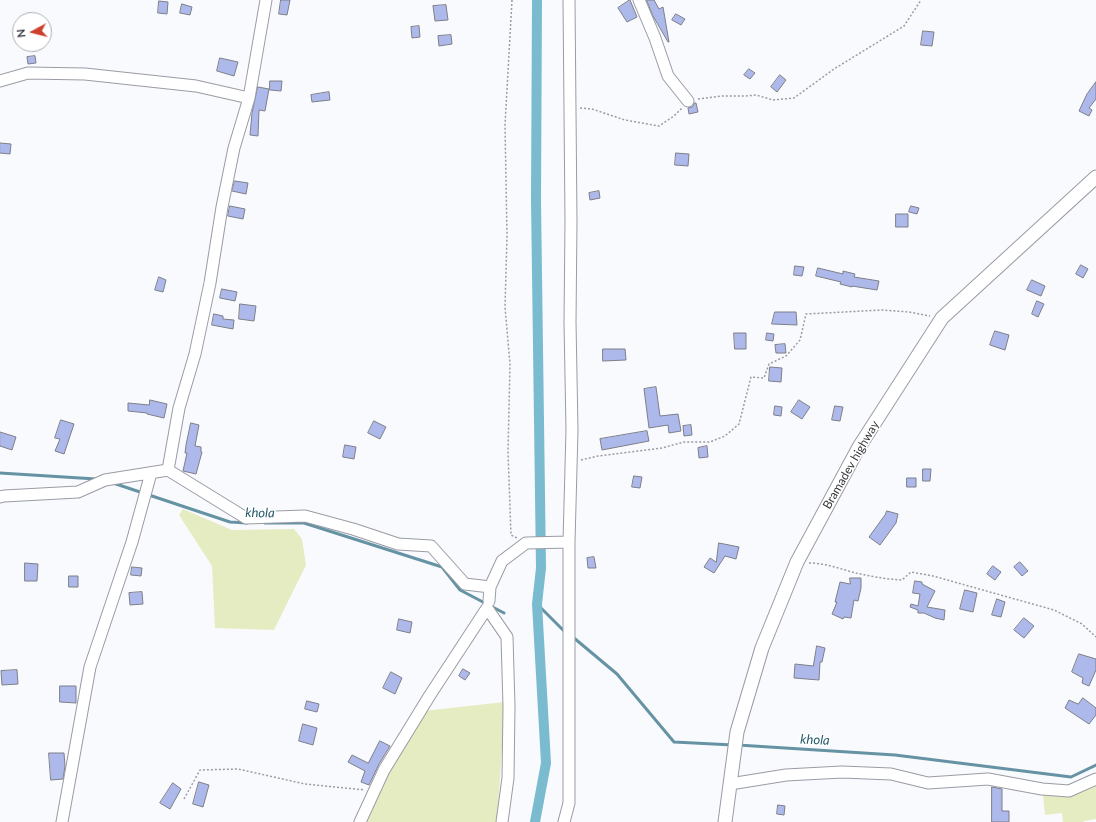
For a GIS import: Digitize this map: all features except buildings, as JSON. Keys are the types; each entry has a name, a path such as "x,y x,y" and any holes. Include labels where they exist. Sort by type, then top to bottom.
{"street":[{"path":"168,470 179,408 195,354 209,290 222,207 234,148 249,98 266,0"},
{"path":"564,822 569,803 569,542 572,430 570,322 571,221 569,0"},
{"path":"639,0 655,38 668,76 688,101"},
{"path":"0,81 28,73 85,74 196,86 249,98"},
{"name":"Bramadev highway","path":"725,822 737,732 762,648 797,562 860,447 942,318 1096,177"},
{"path":"0,497 78,492 105,480 168,470 246,518 305,516 353,529 398,544 431,546 465,584 490,588"},
{"path":"62,822 90,667 132,542 151,473"},
{"path":"489,601 490,588 502,561 526,543 552,541 569,542"},
{"path":"360,822 384,770 430,695 487,608 507,637 509,706 508,778 502,822"},
{"path":"730,784 786,775 842,772 891,774 928,783 988,779 1042,789 1069,791 1096,779"}],"path":[{"path":"512,0 505,125 507,236 505,307 510,364 508,452 511,535 526,543"},
{"path":"570,107 592,109 625,120 659,126 674,116 688,101 722,96 756,95 773,100 794,98 834,69 904,26 921,0"},
{"path":"571,462 598,456 662,448 684,442 710,442 725,436 739,424 751,377 764,378 769,364 786,356 800,340 806,314 882,310 908,312 942,318"},
{"path":"797,562 821,563 885,579 902,580 911,572 932,576 1054,610 1082,624 1096,637"},
{"path":"184,799 200,770 238,769 305,784 375,791"}],"green space":[{"path":"183,509 232,530 294,529 302,539 306,565 274,630 215,628 212,566 179,515"},
{"path":"505,702 497,822 366,822 375,794 423,711"},
{"path":"1096,782 1096,819 1083,822 1063,822 1062,813 1045,815 1043,795 1067,793"}],"waterway":[{"path":"535,822 546,763 537,604 541,568 536,200 537,0"},
{"name":"khola","path":"0,473 96,479"},
{"name":"khola","path":"113,483 230,522 247,523"},
{"name":"khola","path":"265,523 304,523 442,567 460,590 504,613"},
{"name":"khola","path":"537,604 564,631"},
{"name":"khola","path":"574,638 617,674 674,742 733,745"},
{"name":"khola","path":"738,745 895,755 1071,777 1096,765"}]}
